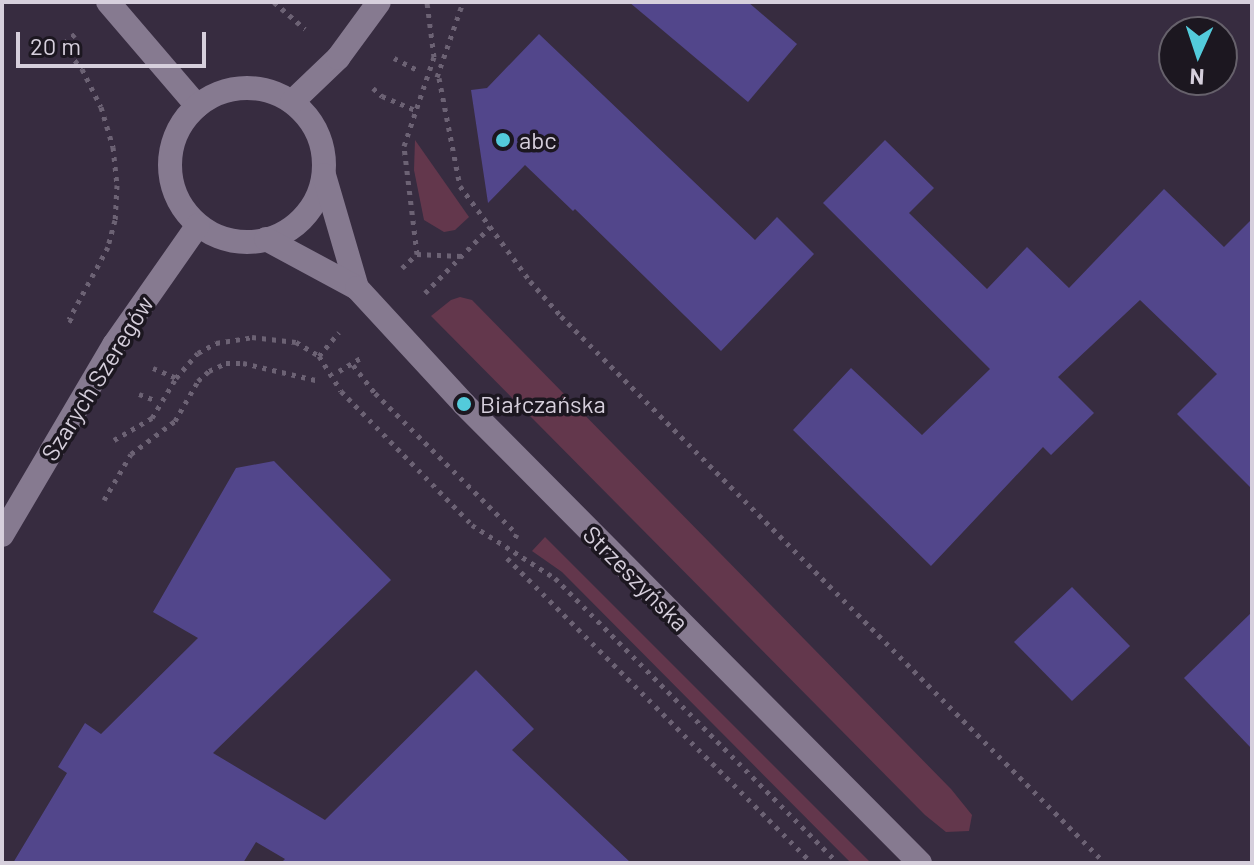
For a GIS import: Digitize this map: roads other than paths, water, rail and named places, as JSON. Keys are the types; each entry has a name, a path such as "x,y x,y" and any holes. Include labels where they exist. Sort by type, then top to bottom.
{"street":[{"path":"108,2 197,106"},
{"path":"292,102 338,58 379,2"},
{"path":"244,88 277,94 292,102 318,134 324,175 315,202 305,216 286,232 266,239 230,241 198,225 184,210 173,187 170,163 179,127 197,106 218,93 244,88"},
{"name":"Strzeszyńska","path":"324,175 357,288"},
{"name":"Szarych Szeregów","path":"2,535 114,345 198,225"},
{"name":"Strzeszyńska","path":"266,239 357,288 464,404 920,863"}],"place":[{"name":"abc","path":"503,140"},
{"name":"Białczańska","path":"464,404"}]}
